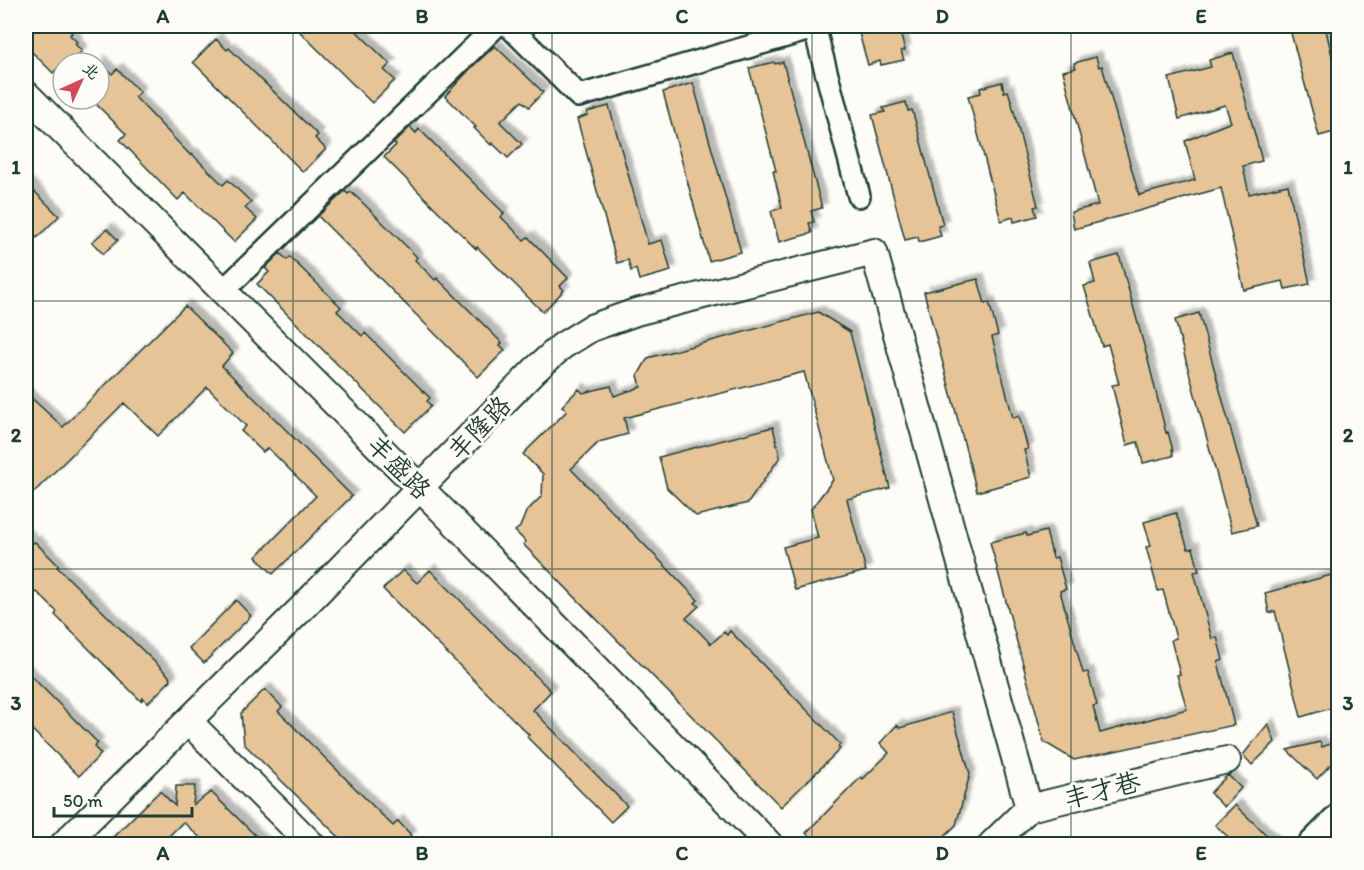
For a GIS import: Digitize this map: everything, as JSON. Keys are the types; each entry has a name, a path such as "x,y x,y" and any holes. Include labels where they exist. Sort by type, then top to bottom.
{"street":[{"path":"223,291 496,26"},
{"path":"509,26 579,96 814,27 859,196"},
{"name":"丰盛路","path":"26,94 419,488 769,844"},
{"name":"丰隆路","path":"64,844 188,722 535,370 562,346 591,328 636,312 874,252 1029,808"},
{"path":"188,722 311,844"},
{"name":"丰才巷","path":"992,844 1029,808 1227,760"},
{"path":"1309,844 1338,815"}],"building":[{"path":"26,26 65,26 77,42 75,44 82,51 51,51 51,71 26,46"},
{"path":"294,26 351,26 390,64 384,70 395,80 372,103"},
{"path":"857,26 898,26 905,50 901,51 904,60 881,65 880,61 868,65"},
{"path":"1289,26 1325,26 1337,77 1334,78 1338,96 1338,131 1319,136"},
{"path":"216,39 227,50 229,48 318,135 315,138 326,149 303,172 193,62"},
{"path":"495,46 543,92 529,107 522,101 500,122 522,144 508,158 492,143 491,145 445,96"},
{"path":"1233,53 1262,161 1243,166 1249,194 1288,185 1310,284 1285,289 1283,281 1244,290 1221,188 1074,229 1071,212 1098,205 1063,71 1076,68 1074,63 1096,57 1099,67 1102,66 1139,195 1195,180 1185,141 1231,122 1225,105 1179,119 1169,78 1211,67 1209,60"},
{"path":"774,62 775,64 783,62 822,208 811,211 814,222 809,223 812,233 779,242 771,211 782,208 773,171 776,171 749,68"},
{"path":"117,69 140,92 135,97 191,156 192,154 223,185 228,180 251,202 245,208 257,219 234,242 185,193 178,200 120,140 126,134 103,111 111,111 111,73"},
{"path":"1002,82 1004,92 1008,91 1011,100 1038,206 1034,207 1037,216 1014,222 1013,217 1001,221 968,96 981,93 980,88"},
{"path":"693,83 741,252 709,261 663,92"},
{"path":"906,102 908,111 912,110 943,225 938,226 941,236 919,242 918,237 905,240 872,115 885,112 883,108"},
{"path":"609,106 648,244 662,240 671,271 639,280 636,269 631,271 628,260 617,263 577,119 588,115 587,112"},
{"path":"410,127 416,133 419,129 504,213 501,217 524,240 528,237 568,278 560,286 564,290 543,312 384,157"},
{"path":"26,183 59,216 37,238 26,226"},
{"path":"345,191 348,194 351,192 362,202 417,257 415,260 435,280 437,278 502,343 500,345 505,350 478,377 318,216"},
{"path":"107,229 118,240 103,254 92,242"},
{"path":"280,253 287,260 290,257 341,307 337,311 362,336 365,333 430,398 427,401 431,406 405,432 257,284 269,272 265,268"},
{"path":"1119,255 1166,433 1168,432 1172,447 1173,456 1143,463 1138,442 1127,445 1112,385 1119,384 1108,344 1102,346 1084,286 1095,283 1090,263"},
{"path":"978,279 985,304 989,302 998,335 992,337 1013,418 1019,416 1028,449 1024,450 1031,477 977,492 924,292"},
{"path":"185,306 233,353 222,366 352,496 273,574 256,557 316,496 268,448 263,452 241,431 246,426 207,387 158,436 124,403 33,493 26,485 26,393 63,427"},
{"path":"818,312 850,332 890,488 847,499 866,571 795,590 783,547 818,538 811,509 833,480 804,372 624,418 628,434 599,442 571,469 698,600 695,603 699,606 686,618 711,644 724,632 727,635 730,631 840,744 838,747 840,749 781,807 523,544 526,542 515,531 520,527 526,512 542,496 543,474 523,454 567,411 562,406 579,389 583,393 611,386 614,396 641,387 638,375 648,358"},
{"path":"1199,313 1257,526 1232,532 1175,320"},
{"path":"773,427 780,457 748,503 696,516 667,488 659,457"},
{"path":"1176,513 1188,549 1193,548 1199,571 1194,572 1212,639 1217,637 1223,660 1218,662 1234,725 1074,760 1044,742 990,542 1026,533 1027,536 1046,531 1053,558 1057,557 1066,589 1060,591 1083,673 1088,672 1097,705 1093,706 1100,733 1187,709 1177,675 1180,674 1171,640 1176,638 1163,590 1158,591 1146,547 1151,546 1144,522"},
{"path":"26,535 168,675 171,680 148,703 143,698 141,701 55,615 57,612 37,592 34,594 26,586"},
{"path":"403,570 417,583 430,570 551,691 533,710 627,806 611,822 527,737 529,735 383,589"},
{"path":"1335,574 1338,589 1338,706 1301,717 1275,611 1269,613 1265,593"},
{"path":"236,600 251,616 204,663 189,648"},
{"path":"26,671 98,743 94,747 101,754 79,776 26,724"},
{"path":"265,689 282,707 278,711 393,826 398,821 411,835 402,844 346,844 244,744 241,713"},
{"path":"952,712 970,774 956,825 936,844 817,844 806,833 861,777 863,779 889,753 880,743 897,725 900,728"},
{"path":"1268,724 1275,742 1252,765 1243,755"},
{"path":"1338,741 1338,763 1330,765 1317,779 1287,750 1320,742 1322,747"},
{"path":"1228,775 1241,788 1224,807 1210,793"},
{"path":"176,786 195,786 193,805 211,792 264,844 207,844 183,822 166,839 156,844 106,844 160,791 175,806"},
{"path":"1235,805 1276,844 1236,844 1215,825"}]}
